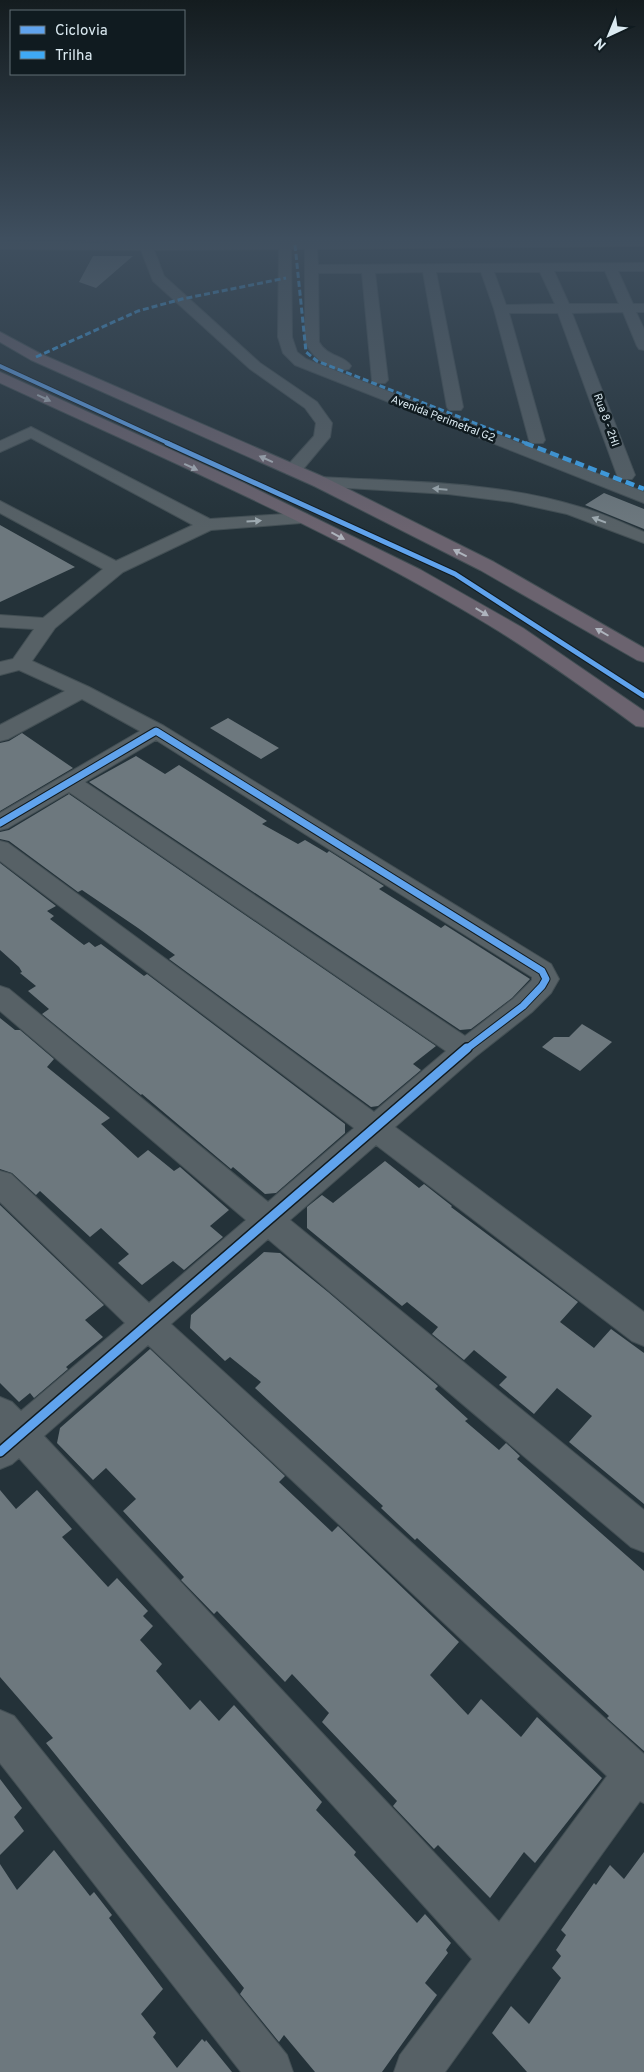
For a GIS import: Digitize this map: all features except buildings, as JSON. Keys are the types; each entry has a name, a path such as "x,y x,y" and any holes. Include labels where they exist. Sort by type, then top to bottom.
{"highway":[{"path":"1,337 36,357 320,482 487,566 644,656"},
{"path":"0,377 301,518 471,606 574,672 644,721"}],"street":[{"path":"223,337 255,366 311,405 324,423 322,437 293,470"},
{"name":"Avenida Perimetral G2","path":"285,337 289,352 292,357 300,362 355,384 505,435 644,498"},
{"path":"305,337 306,352 317,361 476,424"},
{"name":"Avenida Perimetral G2","path":"312,337 315,349 331,360 454,408 476,424"},
{"path":"375,337 380,380"},
{"path":"441,337 454,408"},
{"path":"508,337 536,440"},
{"name":"Rua 8 - 2HI","path":"574,337 626,475"},
{"path":"311,405 355,384"},
{"path":"0,447 30,432 207,524"},
{"name":"Avenida Perimetral G2","path":"505,435 536,440 644,482"},
{"path":"505,435 644,489"},
{"path":"320,482 440,489 514,498 574,511 641,533"},
{"path":"0,506 116,568"},
{"path":"0,669 20,663 48,624 116,568 207,524 301,518"},
{"path":"0,621 48,624"},
{"path":"20,663 82,692 156,731 542,971 546,979 534,995 465,1050 270,1220 148,1323 7,1433 501,1957"},
{"path":"0,734 82,692"},
{"path":"0,823 71,783 156,731"},
{"path":"71,783 465,1050"},
{"path":"0,849 644,1331"},
{"path":"0,996 644,1534"},
{"path":"0,1183 148,1323 640,1778 501,1957 417,2072"},
{"path":"0,1730 270,2072"}],"marked path":[{"path":"36,357 81,337"},
{"path":"304,337 306,352 317,361 644,489"}],"cycle path":[{"path":"0,366 455,574 644,696"},
{"path":"0,823 156,731 533,965 542,971 546,979 523,1006 465,1050 0,1452"}]}
